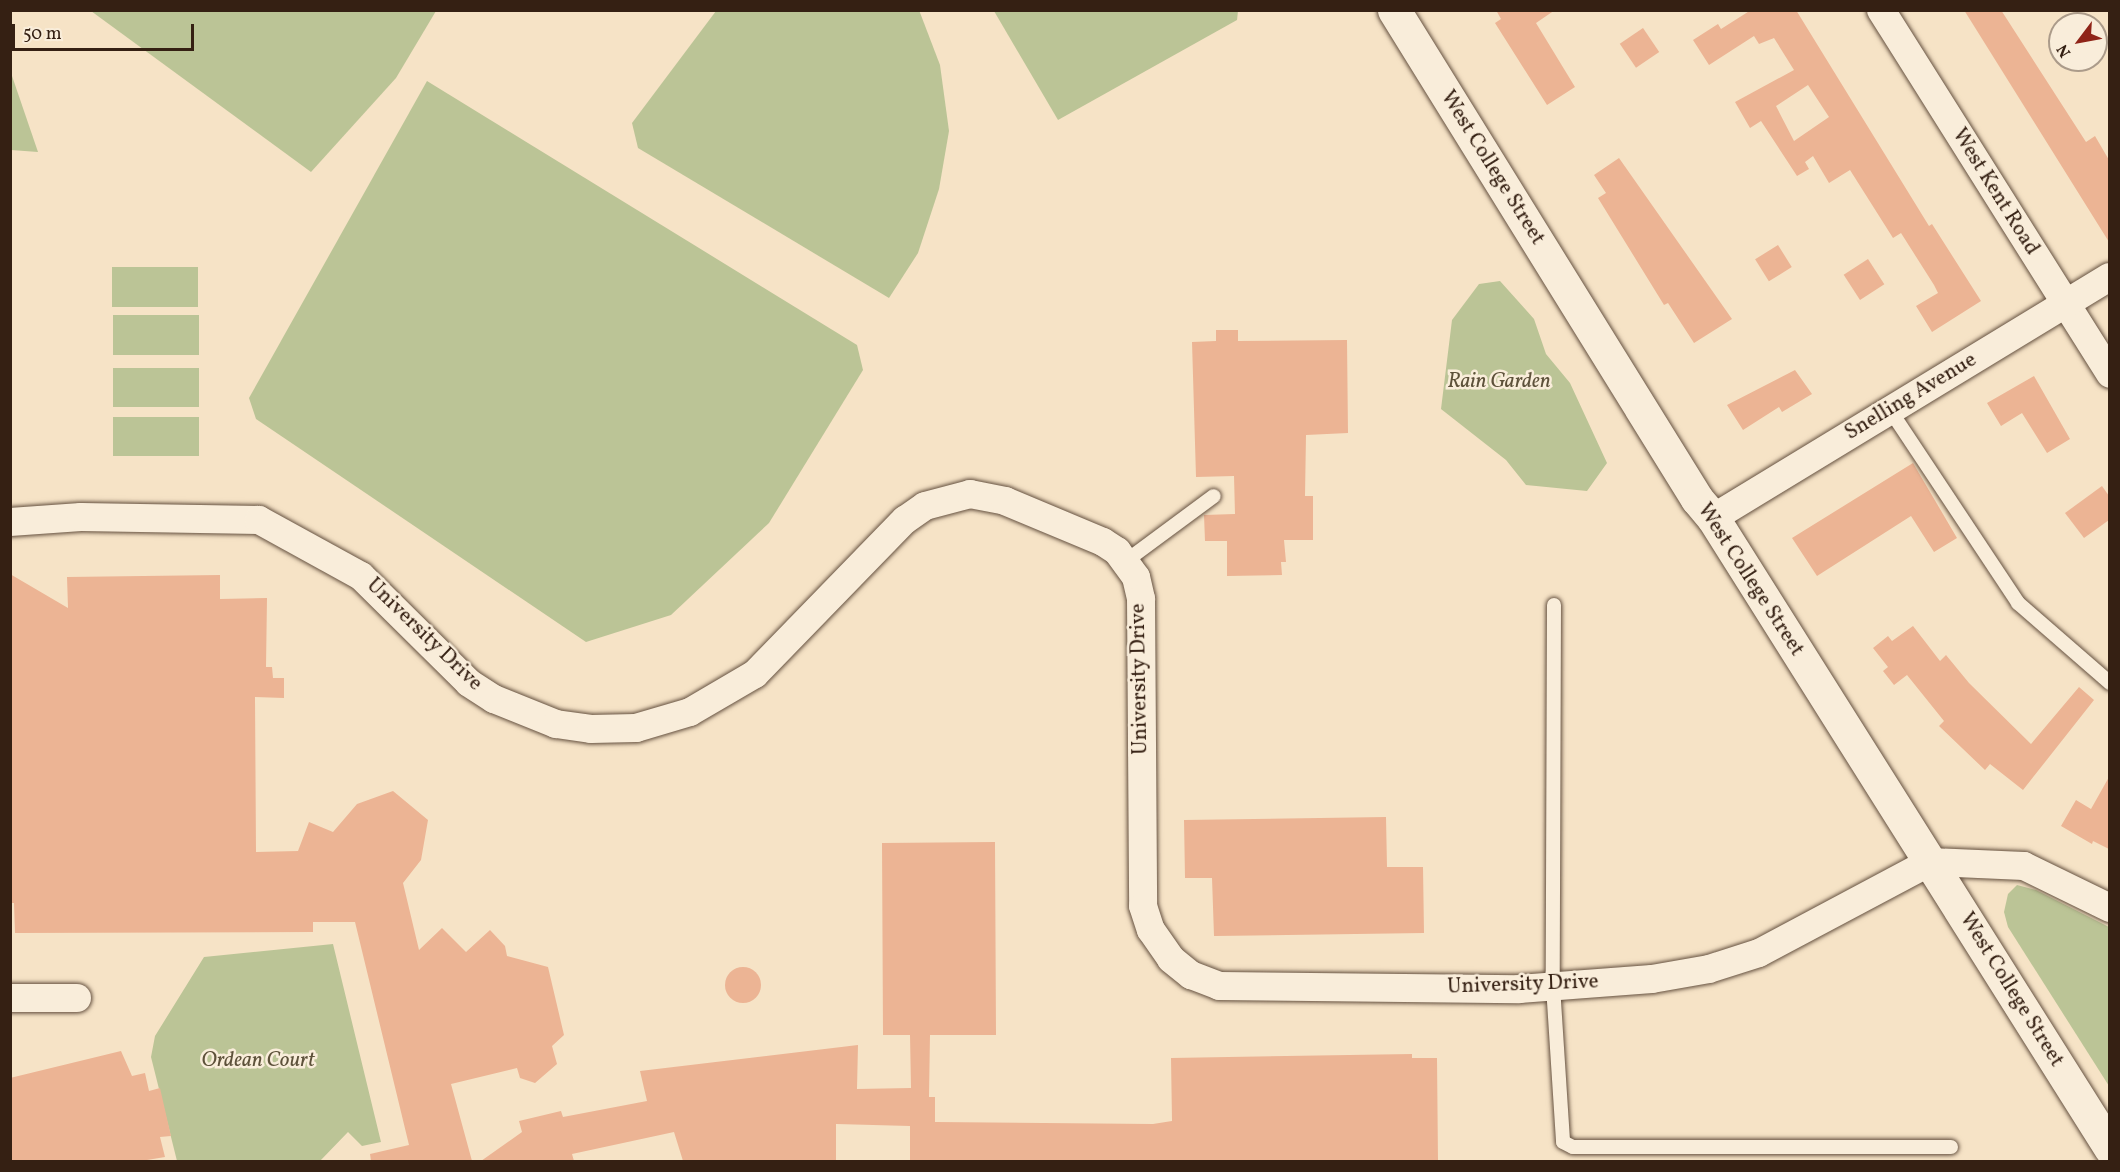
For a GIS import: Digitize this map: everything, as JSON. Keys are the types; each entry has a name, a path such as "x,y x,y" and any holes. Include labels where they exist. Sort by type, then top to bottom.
{"street":[{"name":"West College Street","path":"1394,10 1696,499 1713,518 2109,1148"},
{"name":"West Kent Road","path":"1881,10 2109,374"},
{"name":"Snelling Avenue","path":"1713,518 2109,277"},
{"name":"University Drive","path":"10,522 81,517 259,520 361,576 469,683 494,699 556,724 591,729 660,723 717,699 754,674 905,520 948,497 969,494 1005,501 1103,542 1126,561 1136,577 1140,599 1143,906 1151,930 1171,959 1191,975 1219,986 1553,986 1652,979 1709,969 1759,952 1930,862"},
{"path":"1930,862 2024,866 2109,908"},
{"path":"10,998 77,998"}],"lane":[{"path":"1890,410 2018,603 2109,683"},
{"path":"1126,561 1214,496"},
{"path":"1554,605 1553,986 1561,1139 1569,1146 1951,1147"}],"green space":[{"path":"919,10 940,65 949,131 939,189 918,253 889,298 638,148 632,123 716,11"},
{"path":"91,11 436,11 396,78 311,172"},
{"path":"994,11 1238,11 1237,20 1058,120"},
{"path":"11,73 38,152 11,150"},
{"path":"427,81 857,345 863,370 769,523 671,615 586,642 256,419 249,398"},
{"path":"112,267 198,267 198,307 112,307"},
{"name":"Rain Garden","path":"1500,281 1534,319 1546,354 1570,383 1607,463 1587,491 1526,485 1506,460 1441,409 1452,320 1479,284"},
{"path":"113,315 199,315 199,355 113,355"},
{"path":"113,368 199,368 199,407 113,407"},
{"path":"113,417 199,417 199,456 113,456"},
{"path":"2017,885 2036,890 2109,927 2109,1086 2008,927 2004,912 2008,894"},
{"name":"Ordean Court","path":"333,944 381,1142 362,1146 348,1132 320,1161 177,1161 151,1057 155,1036 204,957"}],"building":[{"path":"1496,10 1555,10 1536,23 1575,87 1547,105 1495,23 1501,19"},
{"path":"1751,10 1796,10 1929,226 1932,224 1981,301 1932,332 1916,306 1938,293 1934,285 1901,233 1893,238 1850,170 1829,183 1813,156 1805,162 1809,169 1797,176 1761,121 1750,128 1735,102 1794,70 1774,38 1759,44 1754,36 1709,65 1693,40 1718,24 1721,29","holes":["1808,85 1829,117 1794,141 1776,106"]},
{"path":"1964,10 2001,10 2086,142 2095,136 2109,160 2109,242"},
{"path":"1643,28 1659,52 1636,68 1620,44"},
{"path":"1619,158 1732,319 1694,343 1668,303 1664,305 1598,198 1606,193 1594,175"},
{"path":"1778,245 1792,267 1769,281 1755,259"},
{"path":"1868,259 1884,284 1860,300 1844,275"},
{"path":"1216,330 1238,330 1238,341 1347,340 1348,433 1306,435 1305,496 1313,496 1313,540 1284,540 1286,562 1281,562 1282,575 1227,576 1227,541 1205,541 1204,515 1235,514 1234,476 1196,477 1192,342 1216,341"},
{"path":"1795,370 1812,394 1782,412 1779,407 1743,430 1727,405"},
{"path":"2034,376 2070,439 2047,453 2022,413 2001,426 1987,403"},
{"path":"1913,463 1957,538 1934,552 1911,516 1817,576 1792,538"},
{"path":"2102,486 2109,496 2109,520 2084,538 2065,513"},
{"path":"10,574 68,608 67,577 220,575 220,599 267,598 266,667 272,667 273,678 284,678 284,698 255,697 256,852 298,851 309,822 333,832 357,804 393,791 428,820 421,860 403,883 419,950 442,928 466,952 490,930 505,946 507,956 548,967 564,1035 552,1046 557,1064 535,1083 520,1078 517,1068 451,1084 472,1161 371,1161 370,1154 409,1145 355,922 313,922 313,932 15,933 14,903 10,903"},
{"path":"1913,626 1940,661 1946,655 1969,683 2031,744 2079,687 2094,700 2023,790 1990,764 1985,770 1939,726 1944,721 1907,675 1894,685 1883,671 1888,667 1873,648 1888,636 1892,641"},
{"path":"2109,777 2109,849 2093,841 2092,844 2061,826 2076,800 2091,809"},
{"path":"1386,817 1387,867 1423,867 1424,933 1214,936 1212,878 1185,878 1184,820"},
{"path":"995,842 996,1035 930,1035 929,1097 935,1097 935,1122 1153,1124 1172,1121 1171,1058 1412,1054 1412,1058 1437,1058 1438,1161 910,1161 910,1126 836,1124 836,1161 683,1161 674,1132 572,1154 574,1161 481,1161 522,1132 519,1121 561,1111 563,1117 647,1101 640,1071 858,1045 857,1089 911,1088 910,1035 883,1035 882,843"},
{"path":"743,967 756,972 761,985 756,998 743,1003 730,998 725,985 730,972"},
{"path":"121,1051 132,1076 145,1073 149,1091 160,1088 171,1136 160,1137 165,1157 141,1161 10,1161 10,1078"}]}
